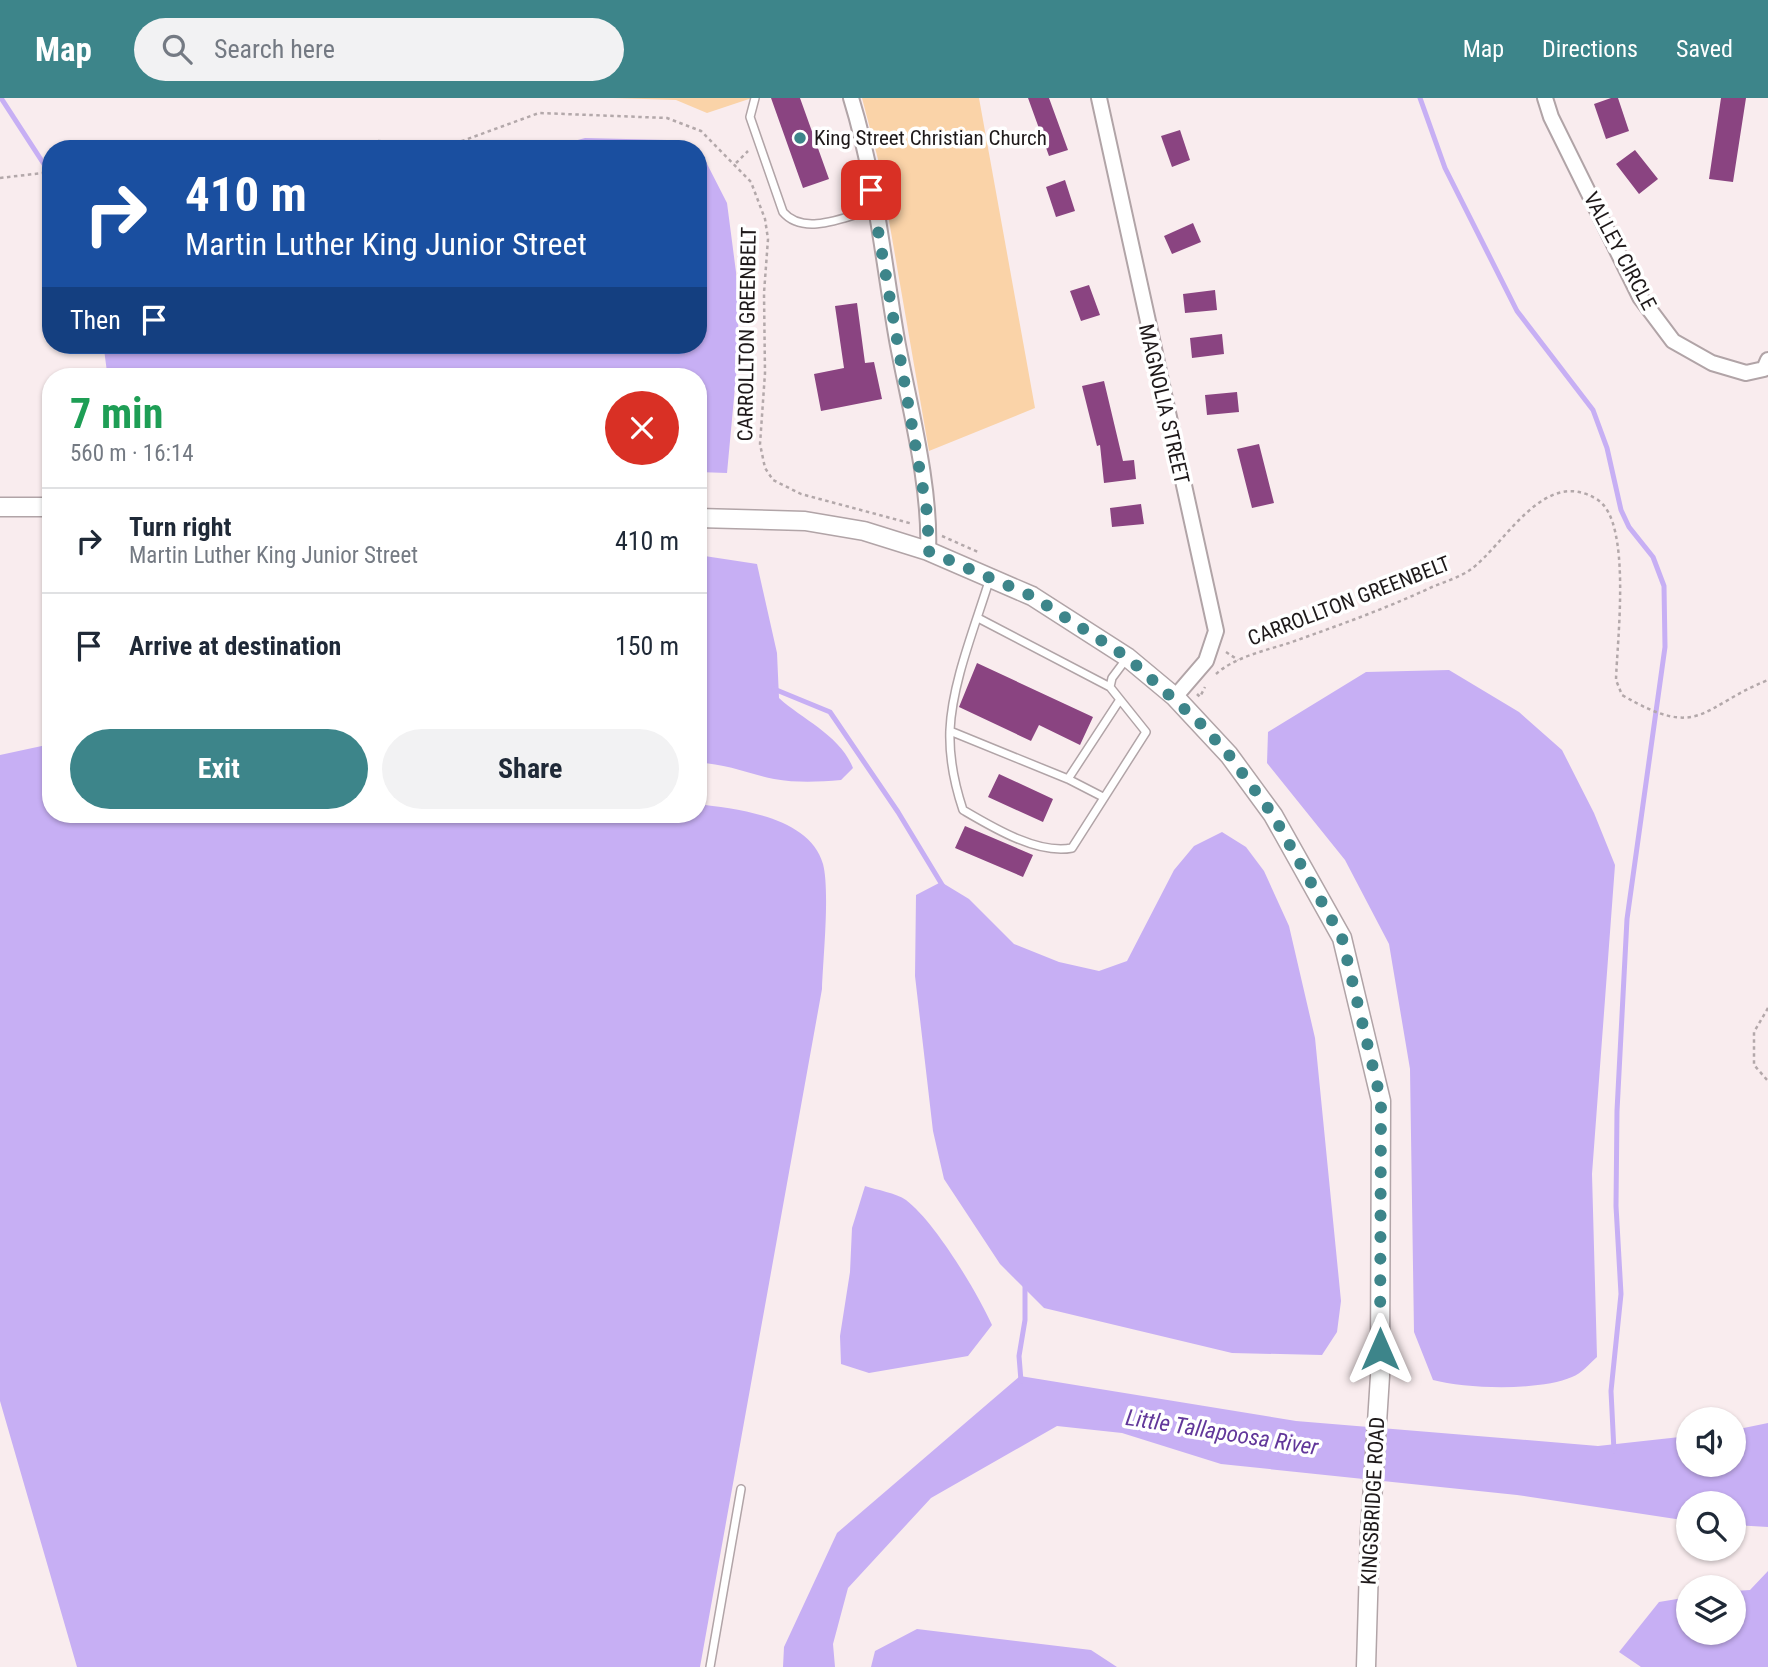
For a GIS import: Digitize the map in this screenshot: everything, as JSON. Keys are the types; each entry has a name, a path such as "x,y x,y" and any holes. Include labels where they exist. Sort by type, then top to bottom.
{"street":[{"path":"851,98 874,209 926,505 928,551"},
{"name":"MAGNOLIA STREET","path":"1099,98 1216,631 1206,661 1175,697"},
{"name":"VALLEY CIRCLE","path":"1545,98 1551,117 1640,296 1673,341 1712,363 1746,373 1764,369 1768,360"},
{"path":"0,507 42,507"},
{"name":"KINGSBRIDGE ROAD","path":"707,518 805,521 864,531 928,551 990,575 1076,621 1127,657 1175,697 1229,755 1273,815 1342,938 1381,1101 1380,1376 1370,1532 1366,1667"}],"lane":[{"path":"755,98 750,117 783,212 790,220 808,224 874,209"},
{"path":"978,618 1110,687 1146,732 1072,848 1057,851 994,826 963,810 958,793 950,730 978,618 990,575"},
{"path":"1110,687 1112,678 1127,657"},
{"path":"1068,779 1119,701"},
{"path":"950,730 1068,779 1103,797"},
{"path":"710,1667 741,1489"}],"path":[{"name":"CARROLLTON GREENBELT","path":"465,140 539,113 680,121 701,131 736,163 755,192 765,219 768,239 760,444 765,468 773,480 801,494 916,525"},
{"path":"736,163 751,148"},
{"path":"0,178 42,173"},
{"name":"CARROLLTON GREENBELT","path":"1214,677 1239,660 1338,626 1470,570 1529,510 1545,499 1568,491 1581,492 1605,507 1615,527 1619,561 1618,692 1670,716 1685,719 1706,714 1768,680"},
{"path":"1224,650 1239,660"},
{"path":"1195,692 1200,696 1205,687"},
{"path":"1768,1008 1754,1032 1754,1065 1768,1081"}],"shaded area":[{"path":"613,98 752,98 707,113 676,100"},
{"path":"862,98 979,98 1035,408 929,451 879,163"}],"water":[{"path":"585,138 667,140 578,140"},
{"path":"707,164 727,203 736,272 739,344 727,473 707,472 707,368 109,368 107,354 707,354"},
{"path":"707,556 757,564 777,653 779,698 830,737 847,756 853,768 841,780 807,782 764,777 707,764"},
{"path":"1449,670 1519,712 1562,750 1594,813 1615,865 1592,1174 1597,1357 1575,1376 1542,1385 1483,1387 1433,1380 1414,1332 1410,1069 1389,944 1345,860 1267,763 1268,732 1366,672"},
{"path":"42,746 42,823 707,823 707,805 771,818 804,836 816,848 823,864 826,891 822,989 700,1667 77,1667 0,1401 0,755"},
{"path":"1222,832 1246,847 1264,871 1289,926 1315,1038 1341,1301 1337,1332 1322,1355 1232,1353 1044,1308 1000,1264 944,1179 933,1131 915,976 916,895 941,882 969,899 1014,944 1059,962 1099,971 1127,961 1174,870 1194,846"},
{"path":"865,1186 906,1200 930,1224 966,1277 992,1325 968,1356 869,1373 841,1364 840,1336 850,1272 852,1228"},
{"name":"Little Tallapoosa River","path":"1020,1376 1296,1421 1598,1446 1676,1437 1676,1477 1746,1477 1746,1428 1768,1423 1768,1527 1746,1526 1746,1491 1676,1491 1676,1519 1517,1495 1221,1464 1122,1433 1057,1426 931,1498 848,1588 833,1644 835,1667 783,1667 784,1647 837,1533"},
{"path":"1768,1571 1768,1667 1641,1667 1619,1652 1659,1602 1676,1599 1676,1645 1746,1645 1746,1590 1750,1590"},
{"path":"917,1629 1091,1650 1117,1667 871,1667 875,1651"}],"building":[{"name":"King Street Christian Church","path":"771,98 800,98 829,179 803,188"},
{"path":"1028,98 1049,98 1068,150 1049,156"},
{"path":"1618,98 1629,131 1606,139 1594,104"},
{"path":"1721,98 1746,98 1733,182 1709,179"},
{"path":"1180,130 1190,160 1172,167 1161,136"},
{"path":"1635,150 1658,179 1639,194 1616,164"},
{"path":"1065,180 1075,211 1056,217 1046,187"},
{"path":"1193,223 1201,242 1172,254 1164,236"},
{"path":"1089,285 1100,315 1081,321 1070,291"},
{"path":"1215,290 1217,310 1185,313 1183,294"},
{"path":"857,303 865,363 874,362 882,399 821,411 814,374 844,368 835,306"},
{"path":"1222,334 1224,354 1192,358 1190,338"},
{"path":"1104,381 1123,461 1134,460 1136,479 1104,483 1100,445 1097,446 1082,386"},
{"path":"1237,392 1239,412 1207,415 1205,395"},
{"path":"1259,444 1274,503 1252,508 1237,449"},
{"path":"1141,504 1144,524 1112,527 1110,508"},
{"path":"977,663 1093,717 1080,745 1039,725 1031,741 959,707"},
{"path":"999,774 1053,799 1043,822 988,797"},
{"path":"965,826 1033,855 1023,877 955,848"}],"waterway":[{"path":"1,98 42,161"},
{"path":"1420,98 1445,168 1517,311 1593,410 1607,448 1621,510 1629,527 1653,557 1664,586 1665,647 1627,919 1617,1111 1616,1206 1621,1294 1611,1391 1614,1451"},
{"path":"107,354 109,368"},
{"path":"774,689 830,712 898,812 944,888"},
{"path":"1021,1381 1019,1356 1025,1320 1025,1283"}],"place":[{"name":"King Street Christian Church","path":"800,138"}],"route":[{"path":"871,190 928,518 928,551 990,575 1076,621 1127,657 1175,697 1229,755 1273,815 1342,938 1381,1101 1380,1349"}]}
